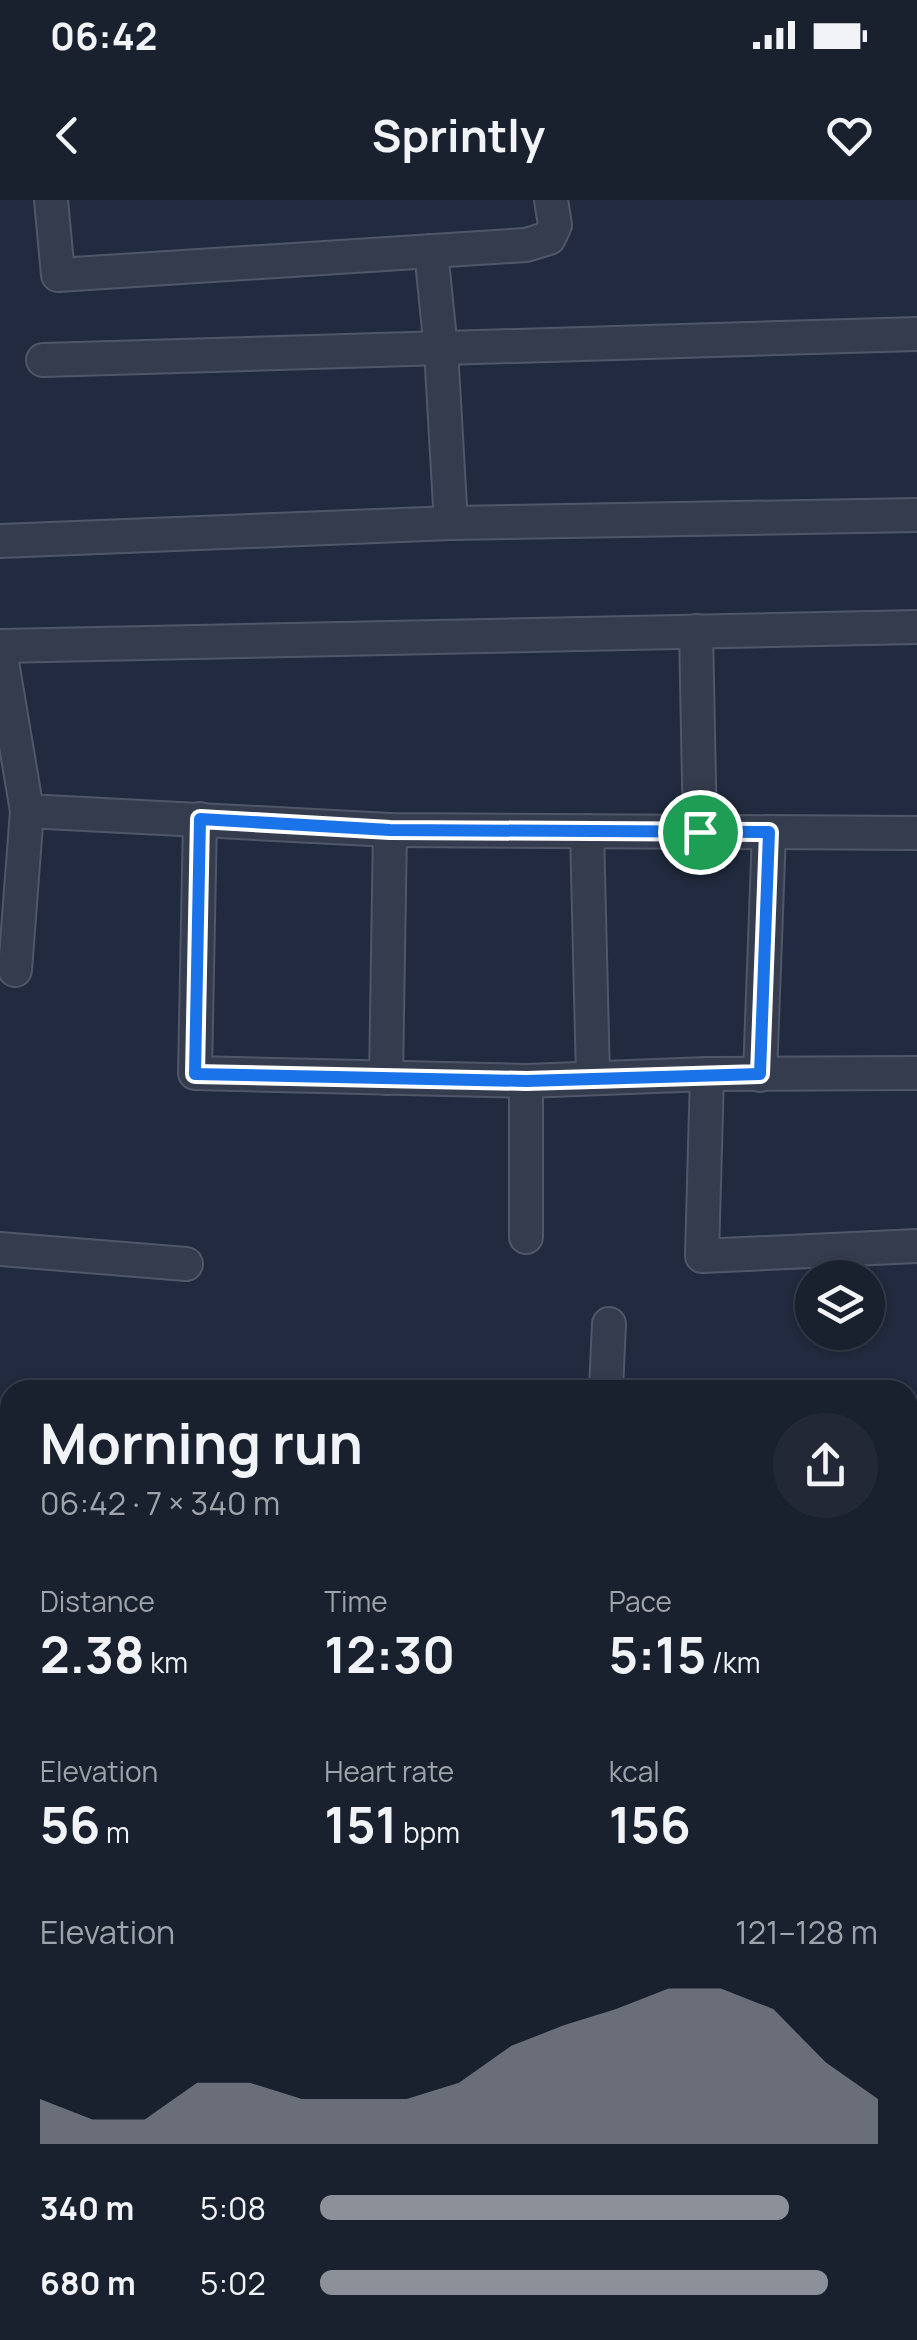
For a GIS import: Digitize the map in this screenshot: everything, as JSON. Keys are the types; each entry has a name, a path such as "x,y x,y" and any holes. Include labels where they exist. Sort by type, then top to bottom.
{"street":[{"path":"51,200 58,275 494,250 549,238 554,225 551,200"},
{"path":"432,251 451,523"},
{"path":"43,360 917,334"},
{"path":"0,541 451,523 917,514"},
{"path":"15,970 28,811 0,648 917,627"},
{"path":"696,632 700,832"},
{"path":"28,811 390,830 917,833"},
{"path":"200,819 195,1074 526,1081 706,1074 917,1073"},
{"path":"386,1078 390,830"},
{"path":"587,831 593,1078"},
{"path":"760,1074 769,832"},
{"path":"706,1074 702,1256 917,1246"},
{"path":"526,1081 526,1237"},
{"path":"0,1248 186,1264"},
{"path":"606,1380 609,1324"}],"route":[{"path":"200,819 390,830 700,832 769,832 760,1074 526,1081 195,1074 200,819"}]}
